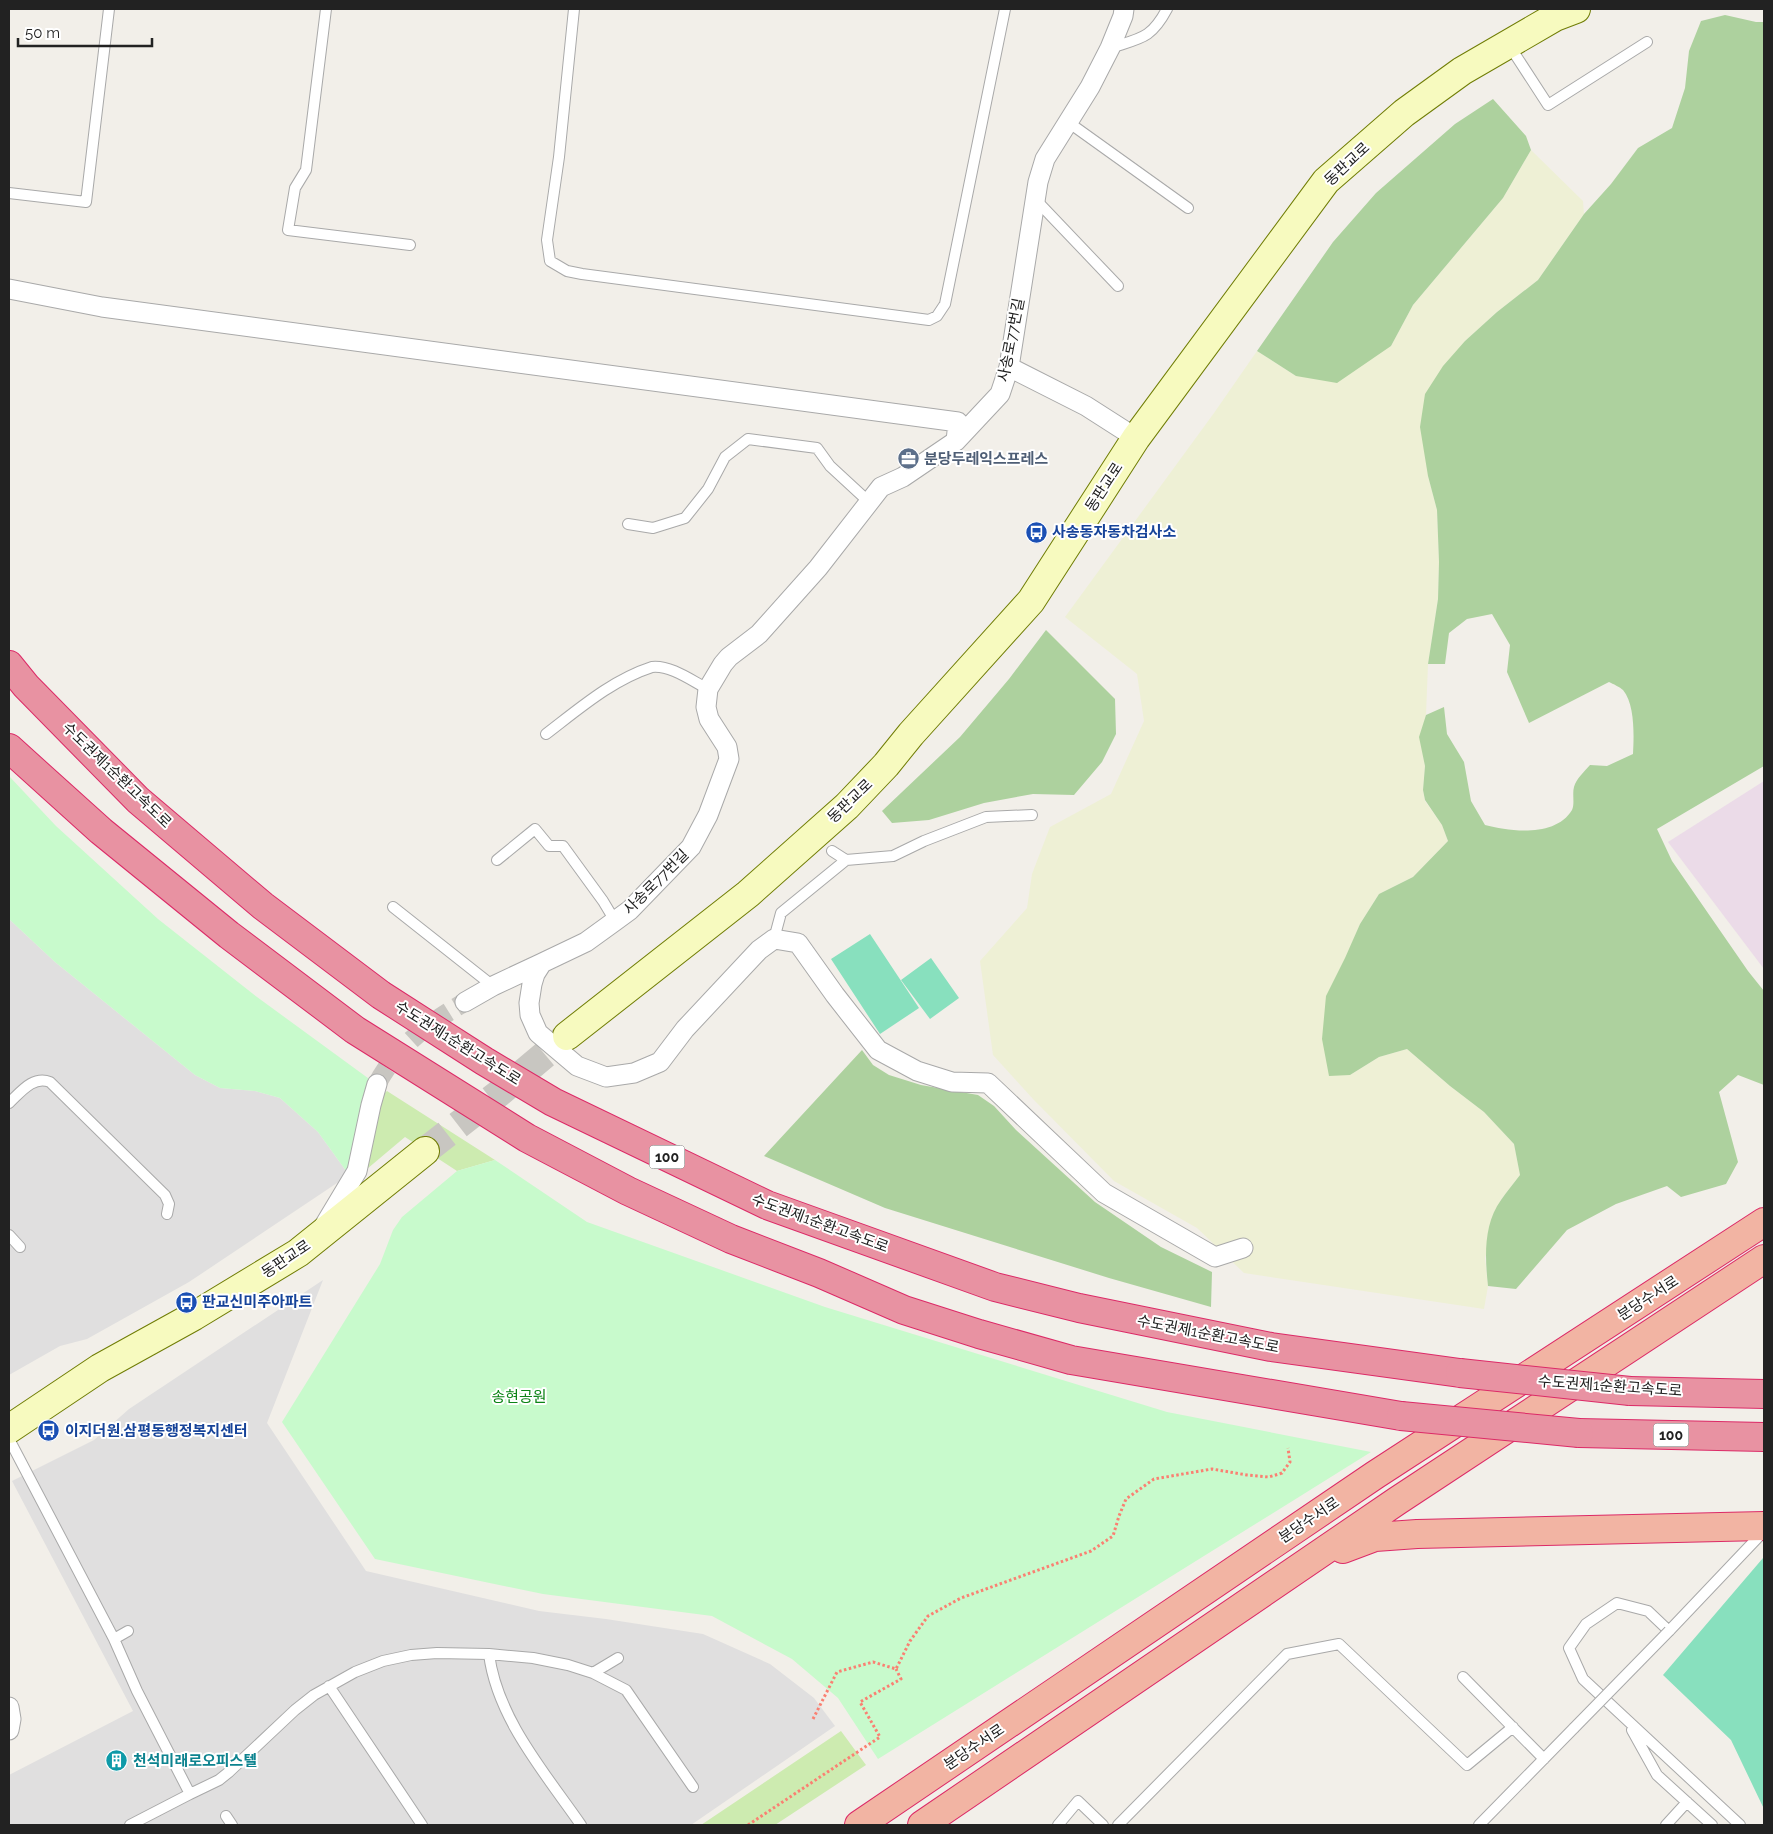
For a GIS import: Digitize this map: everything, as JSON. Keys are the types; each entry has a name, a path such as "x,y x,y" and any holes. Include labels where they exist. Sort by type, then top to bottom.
{"highway":[{"name":"수도권제1순환고속도로","path":"9,665 26,686 138,800 263,906 381,995 484,1061 553,1102 767,1205 995,1287 1079,1308 1271,1347 1460,1372 1630,1391 1764,1394"},
{"name":"100","path":"9,748 101,831 229,935 355,1030 527,1138 628,1191 731,1239 819,1273 904,1310 1071,1360 1401,1416 1578,1433 1764,1438"},
{"name":"분당수서로","path":"860,1825 1375,1475 1764,1222"},
{"name":"분당수서로","path":"922,1825 1304,1564 1764,1260"},
{"path":"1304,1564 1375,1537 1417,1534 1764,1526"},
{"path":"952,1825 1084,1716"}],"main road":[{"name":"동판교로","path":"555,1037 748,894 866,786 1031,601 1136,438 1326,181 1404,113 1462,71 1554,18 1576,9"},
{"name":"동판교로","path":"9,1429 100,1368 194,1316 298,1253 425,1151"}],"street":[{"name":"사송로77번길","path":"465,1002 493,986 586,942 630,910 691,847 701,831 726,769 729,755 724,740 708,715 706,697 714,678 729,657 759,634 818,568 880,487 903,477 956,441 1000,394 1009,367 1035,199 1044,159 1090,87 1110,48 1124,9"},
{"path":"9,289 102,308 958,422 956,441"},
{"path":"1009,367 1086,406 1136,438"},
{"path":"542,963 533,979 529,1009 534,1027 555,1037 577,1066 606,1077 634,1072 660,1062 685,1029 759,950 774,940 798,943 835,995 878,1050 917,1071 952,1082 988,1083 1104,1193 1215,1257 1243,1248"},
{"path":"298,1253 326,1223 355,1176 371,1105 378,1084"},
{"path":"9,1707 11,1719 9,1730"}],"lane":[{"path":"9,193 86,202 109,9"},
{"path":"326,9 306,170 295,188 288,230 410,244"},
{"path":"574,9 559,157 547,240 550,260 567,271 582,274 929,320 937,316 945,304 1005,9"},
{"path":"1110,48 1146,37 1160,24 1168,9"},
{"path":"1508,45 1548,105 1647,42"},
{"path":"1068,122 1188,208"},
{"path":"1035,199 1118,286"},
{"path":"628,524 653,528 686,518 708,489 725,457 748,439 817,448 830,466 869,502"},
{"path":"546,734 601,692 652,667 658,666 669,669 708,689"},
{"path":"774,940 781,913 846,860 893,856 924,841 986,818 1032,814"},
{"path":"498,860 535,829 549,846 562,846 603,901 615,921"},
{"path":"832,851 846,860"},
{"path":"393,907 493,986"},
{"path":"9,1103 34,1082 42,1080 50,1082 165,1195 169,1204 167,1214"},
{"path":"9,1235 20,1247"},
{"path":"9,1439 114,1639 137,1691 190,1794"},
{"path":"1480,1825 1669,1632 1764,1530"},
{"path":"1669,1632 1648,1611 1616,1603 1586,1624 1569,1648 1583,1679 1740,1825"},
{"path":"114,1639 128,1631"},
{"path":"1118,1825 1287,1654 1339,1644 1467,1765 1513,1727"},
{"path":"130,1825 219,1780 295,1710 329,1686 382,1660 437,1653 489,1654 550,1661 592,1673 626,1690 693,1787"},
{"path":"489,1654 497,1691 513,1726 581,1825"},
{"path":"592,1673 618,1658"},
{"path":"1463,1677 1544,1759"},
{"path":"329,1686 422,1825"},
{"path":"1627,1720 1657,1775 1712,1825"},
{"path":"1058,1825 1078,1801 1103,1825"},
{"path":"1666,1825 1687,1802"},
{"path":"226,1816 232,1825"}],"path":[{"path":"896,1669 910,1641 928,1616 960,1598 1091,1551 1113,1536 1126,1499 1154,1480 1212,1470 1269,1477 1282,1473 1290,1462 1288,1448"},
{"path":"748,1825 880,1737 860,1702 902,1679 896,1669 873,1662 837,1672 813,1719"}],"shaded area":[{"path":"1764,781 1764,969 1668,842"},
{"path":"9,919 55,962 195,1075 220,1088 255,1091 280,1098 318,1132 349,1175 189,1282 87,1339 60,1346 9,1375"},
{"path":"323,1280 267,1423 366,1571 539,1611 703,1634 770,1664 814,1698 835,1726 691,1825 9,1825 9,1775 133,1711 12,1481 94,1440 129,1409"}],"green space":[{"path":"1725,15 1764,22 1764,766 1657,829 1672,861 1748,971 1764,991 1764,1085 1738,1075 1719,1092 1738,1162 1726,1184 1681,1197 1667,1186 1616,1204 1567,1230 1516,1289 1488,1286 1486,1253 1491,1220 1501,1200 1520,1175 1514,1144 1484,1112 1407,1049 1379,1057 1350,1075 1329,1076 1322,1039 1326,996 1360,924 1379,894 1413,877 1448,841 1442,825 1425,800 1423,790 1425,766 1419,737 1426,715 1444,707 1447,734 1464,762 1471,801 1485,825 1520,830 1544,828 1555,825 1565,819 1573,808 1575,784 1590,765 1607,766 1633,754 1633,720 1627,696 1622,689 1609,682 1529,723 1507,672 1510,645 1492,614 1467,619 1449,633 1445,664 1428,664 1438,599 1439,562 1437,510 1428,476 1420,427 1425,394 1443,366 1465,341 1497,312 1538,280 1584,214 1611,184 1638,148 1672,128 1685,88 1689,51 1701,21"},
{"path":"1493,99 1526,136 1531,150 1503,198 1413,305 1391,346 1337,383 1296,376 1257,351 1333,242 1376,193 1455,124"},
{"path":"1531,150 1583,201 1584,214 1538,280 1497,312 1465,341 1428,476 1437,510 1438,599 1428,664 1426,715 1420,737 1425,766 1423,790 1425,801 1442,825 1448,841 1413,877 1379,894 1360,924 1346,958 1350,1075 1379,1057 1407,1049 1484,1112 1514,1144 1520,1175 1500,1201 1485,1258 1488,1286 1484,1309 1244,1273 1197,1228 1114,1181 1033,1099 993,1055 980,961 1027,908 1032,874 1050,827 1111,794 1144,721 1137,674 1065,617 1257,351 1296,376 1391,346 1413,305 1503,198"},
{"path":"1046,630 1115,699 1116,734 1102,762 1074,795 1033,794 984,803 929,820 892,823 882,811 960,737 1009,679"},
{"path":"9,776 56,826 158,919 257,997 372,1081 349,1175 318,1132 280,1098 255,1091 220,1088 195,1075 55,962 9,919"},
{"path":"870,934 919,1008 880,1034 831,959"},
{"path":"931,958 959,998 930,1019 901,980"},
{"path":"862,1050 873,1065 889,1075 921,1085 978,1095 994,1106 1016,1130 1095,1202 1161,1247 1212,1272 1211,1307 1109,1278 885,1208 764,1156"},
{"path":"387,1091 495,1160 457,1171 405,1137 367,1169 380,1097"},
{"name":"송현공원","path":"495,1160 587,1222 825,1307 1167,1412 1371,1452 878,1759 838,1698 792,1659 712,1616 543,1594 375,1559 282,1422 380,1264 393,1230 402,1217 457,1171"},
{"path":"1763,1558 1764,1809 1731,1740 1663,1675"},
{"path":"841,1731 866,1765 775,1825 701,1825"}],"tunnel":[{"path":"377,1084 385,1070 404,1047 439,1018 465,1002"},
{"path":"425,1151 498,1094 567,1036"}],"place":[{"name":"분당두레익스프레스","path":"908,459"},
{"name":"사송동자동차검사소","path":"1036,532"},
{"name":"판교신미주아파트","path":"186,1302"},
{"name":"이지더원.삼평동행정복지센터","path":"49,1431"},
{"name":"천석미래로오피스텔","path":"117,1761"}]}
